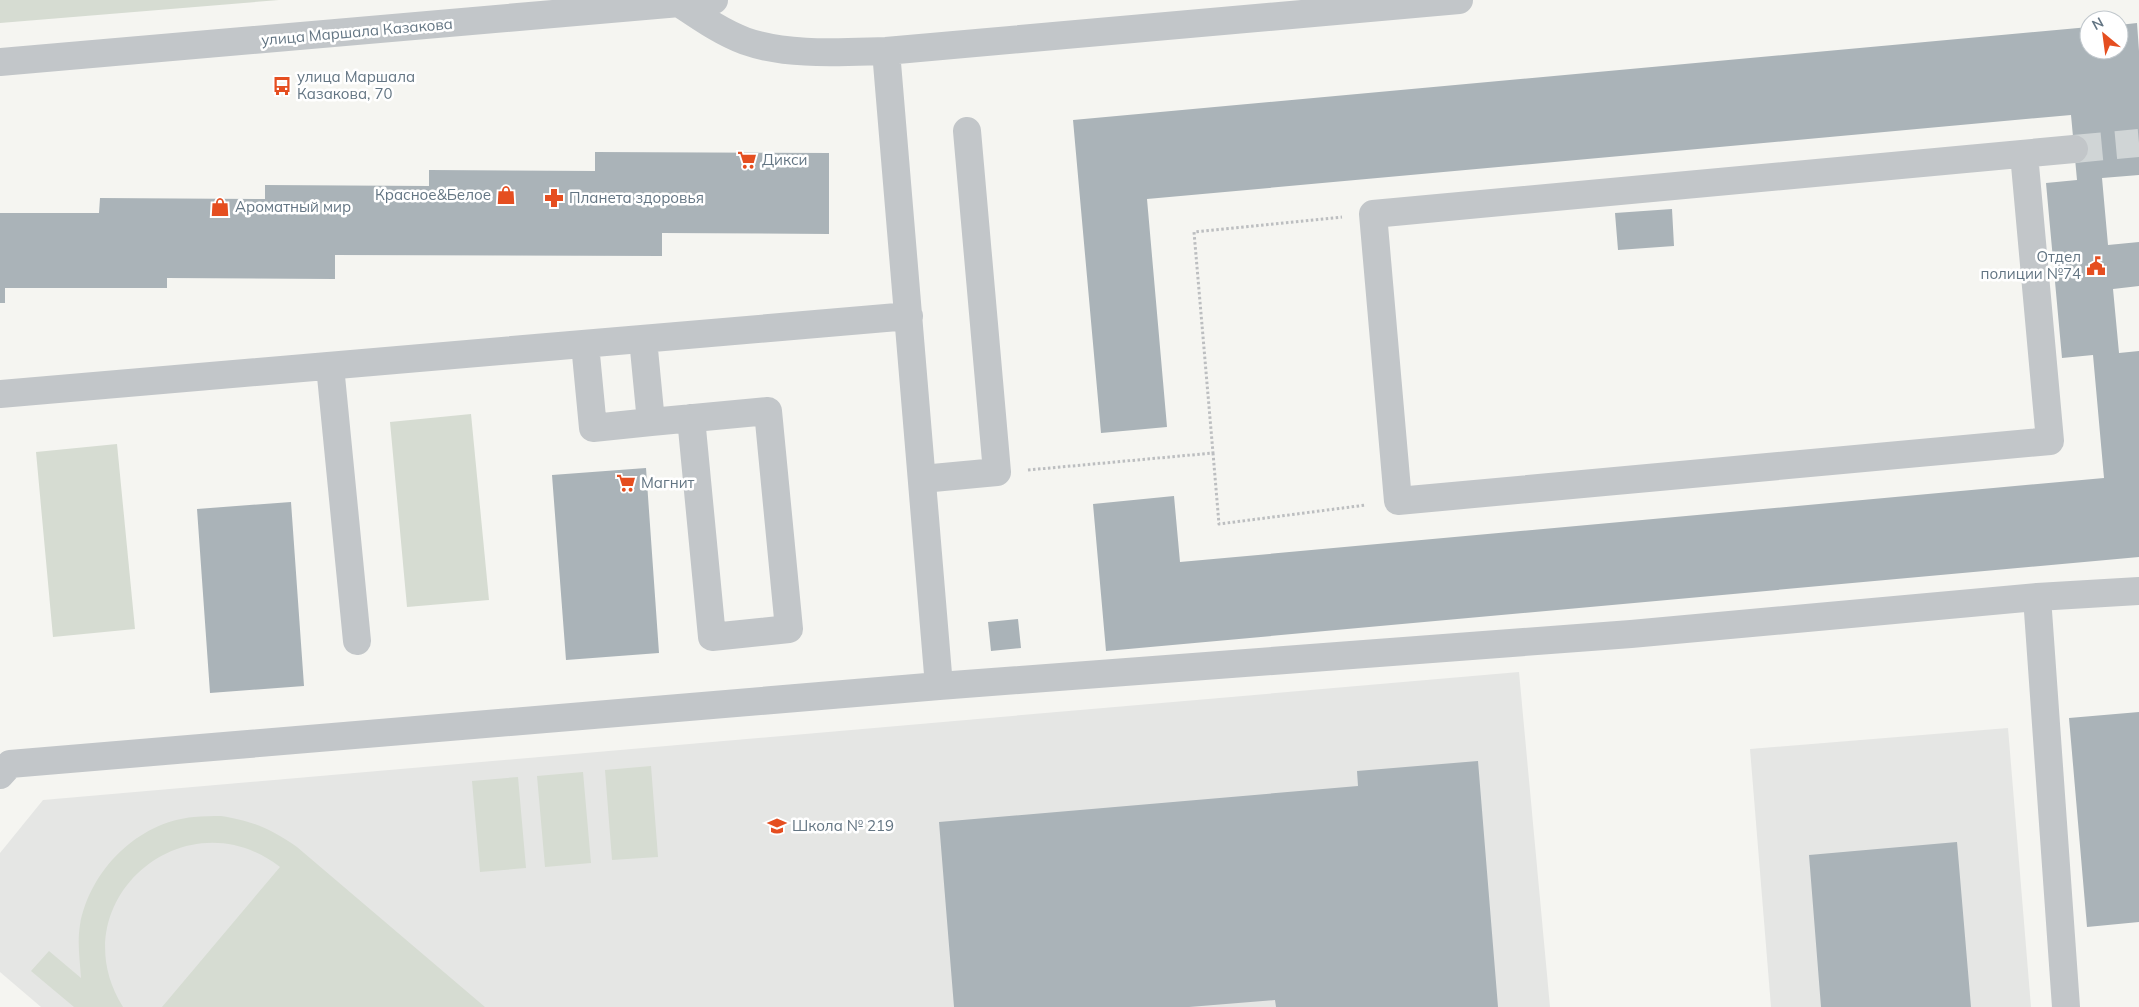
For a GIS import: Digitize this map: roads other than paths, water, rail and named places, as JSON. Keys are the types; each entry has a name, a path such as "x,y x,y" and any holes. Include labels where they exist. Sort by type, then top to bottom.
{"street":[{"name":"улица Маршала Казакова","path":"0,62 714,0"},
{"path":"679,3 711,25 746,42 797,51 886,51 1459,0"},
{"path":"886,51 939,686"},
{"path":"922,479 997,472 967,131"},
{"path":"2024,154 2050,441 1398,501 1372,214 2074,149"},
{"path":"0,394 908,316"},
{"path":"643,339 651,422"},
{"path":"585,344 593,428 691,418 768,411 789,629 712,637 691,418"},
{"path":"330,366 357,641"},
{"path":"0,775 10,764 939,686 1631,634 2037,597 2139,591"},
{"path":"2037,597 2066,1007"}],"tunnel":[{"path":"2074,149 2139,143"}],"place":[{"name":"улица Маршала Казакова, 70","path":"282,86"},
{"name":"Дикси","path":"747,160"},
{"name":"Красное&Белое","path":"506,195"},
{"name":"Планета здоровья","path":"554,198"},
{"name":"Ароматный мир","path":"220,207"},
{"name":"Отдел полиции №74","path":"2096,266"},
{"name":"Магнит","path":"626,483"},
{"name":"Школа № 219","path":"777,826"}]}
